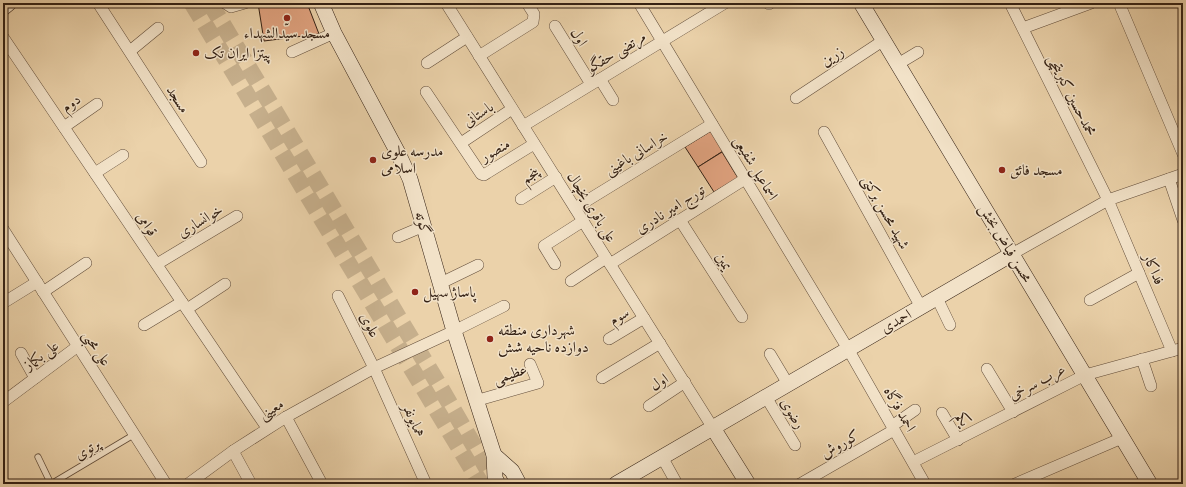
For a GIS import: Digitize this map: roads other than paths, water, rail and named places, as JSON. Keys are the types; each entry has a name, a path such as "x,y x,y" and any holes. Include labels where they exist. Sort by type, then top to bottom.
{"street":[{"path":"3,8 9,3"},
{"name":"مسجد","path":"98,3 201,162"},
{"path":"225,3 230,7 246,3"},
{"name":"گوته","path":"321,3 334,33 398,153 410,179 475,401 494,455 495,478 498,484"},
{"name":"علی باقری یخچال","path":"446,3 713,428"},
{"path":"479,56 533,22 534,14 527,3"},
{"name":"اسماعیل شفیعی","path":"639,3 848,349"},
{"name":"مرتضی حقگو","path":"523,126 725,3"},
{"name":"محسن فیاض بخش","path":"861,3 1150,484"},
{"name":"محمدحسین کبریتچی","path":"1010,3 1108,200"},
{"path":"1022,28 1091,3"},
{"path":"1119,3 1183,154"},
{"name":"اول","path":"555,26 596,82"},
{"path":"130,51 158,28"},
{"path":"292,52 334,33"},
{"name":"قوامی","path":"3,37 267,428"},
{"path":"427,64 467,37"},
{"name":"زرین","path":"796,98 884,40"},
{"path":"898,64 918,52"},
{"path":"596,82 613,100"},
{"path":"426,92 461,143"},
{"name":"دوم","path":"64,127 97,104"},
{"name":"باستانی","path":"461,143 512,109"},
{"name":"خراسانی باغینی","path":"575,208 712,124"},
{"name":"شهید محسن برکتی","path":"824,132 921,306"},
{"name":"منصور","path":"461,143 481,174 484,174 534,144"},
{"path":"95,173 123,155"},
{"name":"احمدی","path":"616,484 921,306 1108,200 1183,174"},
{"name":"پنجم","path":"521,199 556,177"},
{"name":"تورج امیر نادری","path":"571,281 680,220 745,179"},
{"path":"1169,179 1183,220"},
{"name":"فداکار","path":"1108,200 1139,273 1178,350"},
{"name":"خوانساری","path":"157,264 237,216"},
{"name":"یمین","path":"680,220 742,317"},
{"path":"555,264 544,246 583,221"},
{"path":"398,237 424,226"},
{"name":"علی محبی","path":"3,229 7,246 37,282 166,484"},
{"path":"43,292 86,263"},
{"path":"441,283 478,265"},
{"path":"1090,300 1139,273"},
{"path":"3,303 37,282"},
{"path":"144,325 225,284"},
{"name":"علوی","path":"338,296 374,368"},
{"path":"936,298 950,325"},
{"name":"معینی","path":"188,484 232,451 286,417 374,368 504,306"},
{"name":"سوم","path":"609,339 644,318"},
{"path":"602,378 660,343"},
{"name":"علی بکماز","path":"3,402 78,346"},
{"name":"احمد فزگاه","path":"848,349 925,484"},
{"name":"عرب سرخی","path":"913,462 1085,375 1178,350"},
{"path":"21,353 34,378"},
{"path":"770,354 788,384"},
{"path":"1142,359 1151,386"},
{"name":"عظیمی","path":"475,401 538,383 530,364"},
{"name":"همایونفر","path":"374,368 426,484"},
{"path":"987,368 1013,412"},
{"name":"اول","path":"649,406 685,382"},
{"name":"رضوی","path":"766,397 795,445"},
{"path":"893,428 915,410"},
{"name":"یکم","path":"942,413 958,440"},
{"path":"286,417 322,484"},
{"path":"713,428 748,484"},
{"name":"کوروش","path":"800,484 893,428"},
{"path":"1016,484 1122,438"},
{"path":"232,451 251,484"},
{"name":"گوته","path":"494,455 512,471 519,484"},
{"path":"662,457 677,484"}],"lane":[{"name":"پرتوی","path":"51,484 135,434"},
{"path":"38,457 51,484"}],"tunnel":[{"path":"192,3 481,484"},
{"path":"210,3 439,385 496,484"}],"place":[{"name":"مسجد سیّدالشهداء","path":"287,18"},
{"name":"پیتزا ایران تک","path":"196,53"},
{"name":"مدرسه علوی اسلامی","path":"373,160"},
{"name":"مسجد فائق","path":"1002,170"},
{"name":"پاساژ سهیل","path":"415,292"},
{"name":"شهرداری منطقه دوازده ناحیه شش","path":"490,339"}]}
